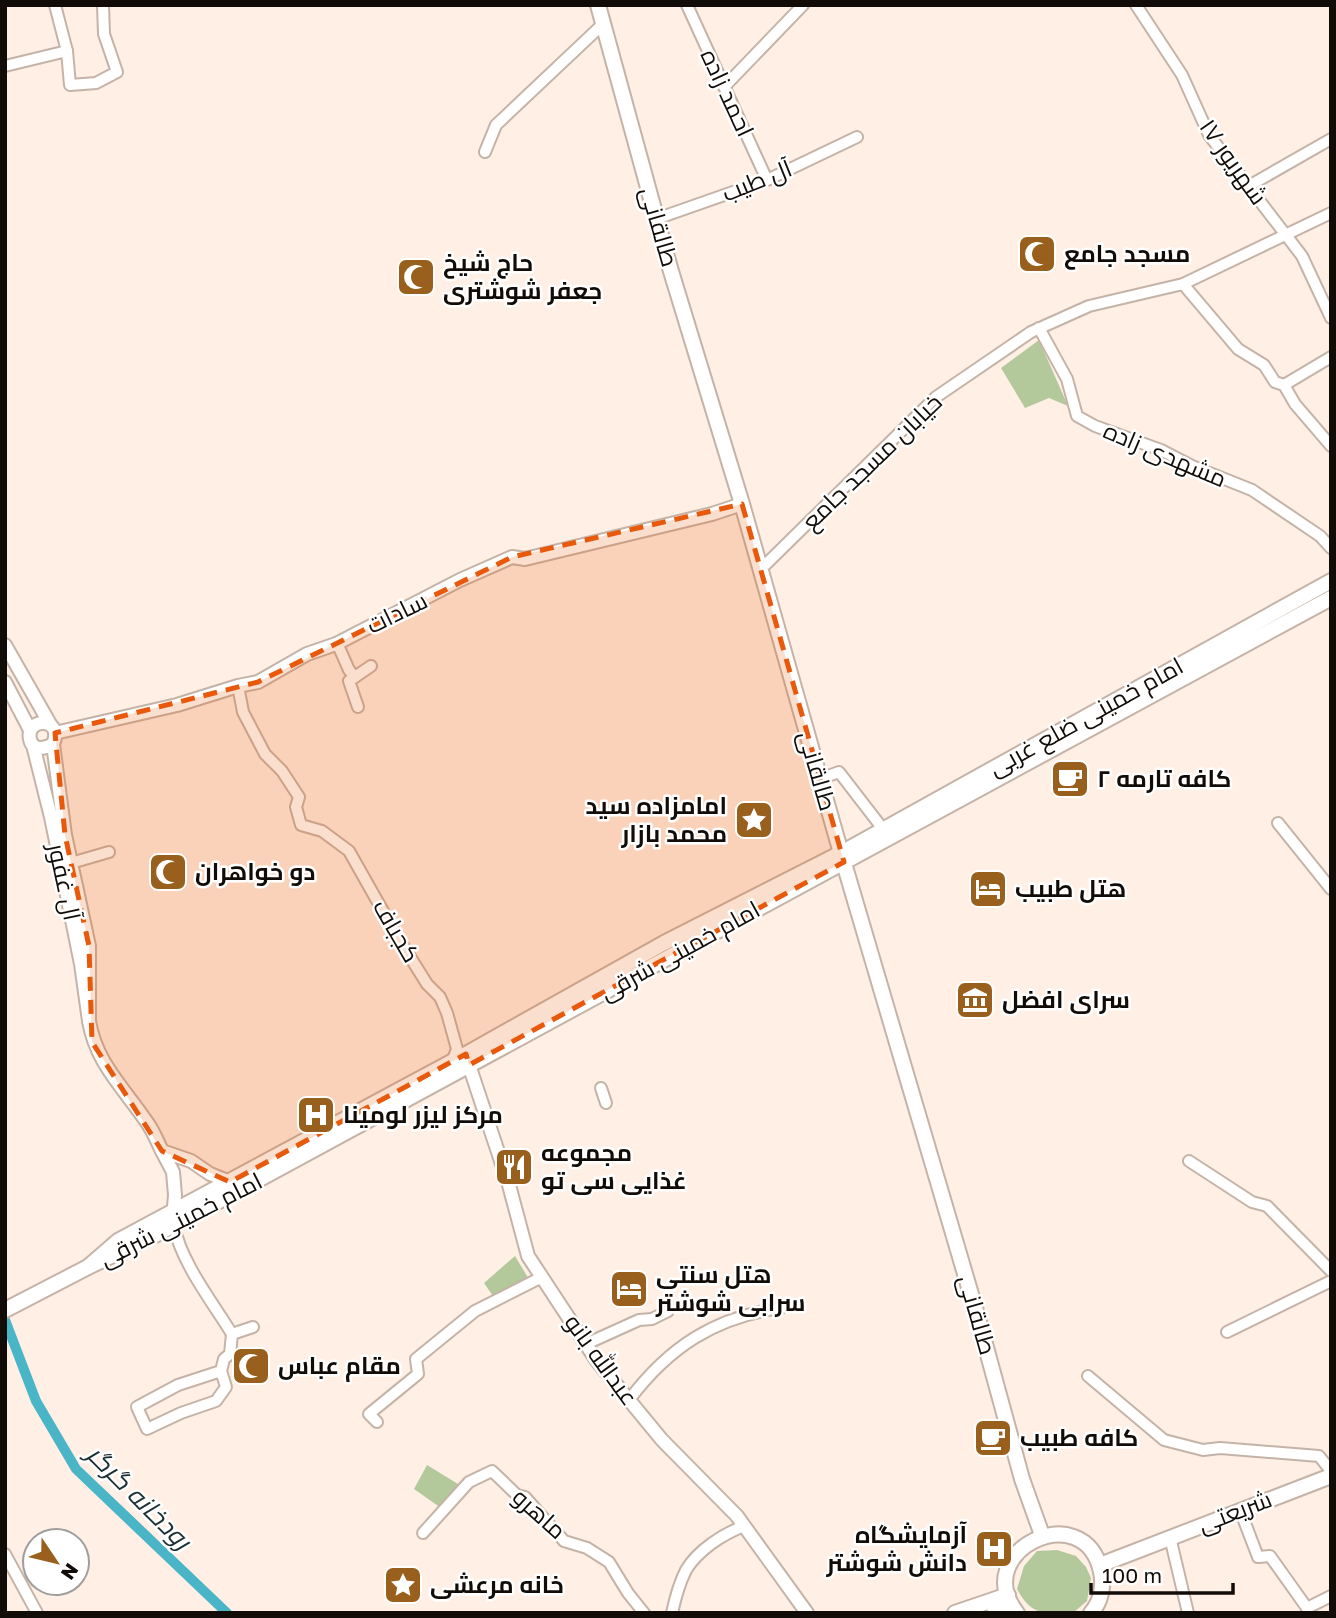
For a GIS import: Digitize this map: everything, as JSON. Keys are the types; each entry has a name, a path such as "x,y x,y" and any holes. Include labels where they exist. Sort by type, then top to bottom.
{"main road":[{"name":"طالقانی","path":"598,5 656,219 742,504 842,857 978,1318 1022,1479 1042,1535"},
{"name":"امام خمینی ضلع غربی","path":"842,857 883,829 1331,581"},
{"name":"امام خمینی ضلع غربی","path":"842,857 1331,598"},
{"name":"امام خمینی شرقی","path":"5,1311 88,1267 118,1241 174,1219 468,1060 664,943 842,857"},
{"name":"امام خمینی شرقی","path":"174,1219 230,1182 452,1062 468,1060"},
{"name":"شریعتی","path":"1100,1565 1331,1476"},
{"path":"1012,1605 1006,1585 1008,1569 1015,1554 1027,1542 1042,1535 1056,1534 1070,1536 1082,1543 1093,1553 1100,1565 1103,1580 1101,1595 1091,1613"},
{"path":"955,1613 1012,1605"},
{"path":"994,1613 1012,1605"}],"street":[{"path":"55,5 67,51 70,85 96,83 117,72 104,34 103,5"},
{"name":"احمد زاده","path":"687,5 767,180"},
{"path":"724,87 803,5"},
{"name":"۱۷ شهریور","path":"1136,5 1182,75 1209,135 1302,256 1331,318"},
{"path":"485,152 496,125 603,24"},
{"path":"5,66 67,51"},
{"name":"آل طیب","path":"656,219 767,180 857,137"},
{"path":"1247,187 1331,139"},
{"path":"1040,328 1089,306 1183,284 1331,212"},
{"path":"1183,284 1238,349 1264,365 1275,382 1284,385 1295,404 1331,446"},
{"name":"خیابان مسجد جامع","path":"760,570 936,397 1040,328"},
{"name":"مشهدی زاده","path":"1040,328 1067,379 1077,416 1095,426 1161,450 1192,466 1252,490 1320,536 1331,548"},
{"path":"1284,385 1331,357"},
{"name":"سادات","path":"53,734 177,705 238,685 258,682 307,654 337,643 460,580 512,557 525,559 712,514 742,504"},
{"path":"337,643 355,677"},
{"path":"5,645 53,734"},
{"path":"358,707 349,681 371,666"},
{"path":"5,682 30,730 29,738 33,745 39,749 47,748 53,734"},
{"name":"کجباف","path":"238,685 243,712 265,754 282,771 299,797 296,807 301,825 322,831 349,851 397,936 427,984 440,997 457,1049 452,1062"},
{"path":"30,730 42,722 53,734"},
{"name":"آل غفور","path":"53,734 71,863 89,946 89,1021"},
{"name":"آل غفور","path":"33,745 51,817 81,964 92,1042 148,1124 173,1172 174,1219"},
{"path":"825,777 839,772 883,829"},
{"path":"1278,823 1331,888"},
{"path":"71,863 109,852"},
{"name":"عبدالله بانو","path":"468,1060 509,1185 528,1256 586,1344 629,1400 662,1440 744,1525 807,1613"},
{"path":"601,1088 606,1103"},
{"path":"162,1151 191,1161 210,1174 230,1182"},
{"path":"1189,1161 1252,1202 1267,1206 1331,1271"},
{"path":"174,1219 176,1236 188,1262 232,1334 230,1354 224,1359 221,1371 226,1387 216,1401 147,1429 137,1407 178,1385 221,1371"},
{"path":"377,1422 369,1414 418,1374 415,1359 475,1311 542,1277"},
{"path":"1227,1332 1331,1282"},
{"path":"629,1400 647,1376 692,1339 725,1321 758,1311 781,1308"},
{"path":"586,1344 639,1320 652,1320 668,1311"},
{"path":"232,1334 253,1328"},
{"path":"1088,1376 1164,1440 1203,1450 1220,1448 1304,1453 1319,1456 1331,1471"},
{"name":"ماهرو","path":"423,1533 469,1482 492,1471 517,1495 525,1497 564,1541 587,1548 609,1562 644,1613"},
{"path":"1240,1510 1258,1557 1270,1556 1307,1610 1331,1596"},
{"path":"672,1613 687,1570 699,1555 727,1532 744,1525"},
{"path":"1170,1538 1188,1613"},
{"path":"5,1554 9,1572 37,1613"}],"highlighted area":[{"path":"742,504 844,862 469,1065 466,1054 230,1182 162,1151 92,1042 89,946 65,835 55,733 258,682 512,557"}],"green space":[{"path":"1039,340 1068,406 1049,398 1025,408 1001,368"},
{"path":"515,1256 530,1281 495,1299 484,1283"},
{"path":"427,1465 458,1484 441,1508 414,1489"},
{"path":"1057,1550 1076,1556 1091,1578 1087,1601 1073,1613 1040,1612 1028,1605 1017,1589 1024,1566 1037,1551"}],"waterway":[{"name":"رودخانه گرگر","path":"5,1320 36,1401 76,1469 227,1613"}],"place":[{"name":"مسجد جامع","path":"1037,254"},
{"name":"حاج شیخ جعفر شوشتری","path":"416,277"},
{"name":"کافه تارمه ۲","path":"1070,779"},
{"name":"امامزاده سید محمد بازار","path":"754,820"},
{"name":"دو خواهران","path":"168,872"},
{"name":"هتل طبیب","path":"988,889"},
{"name":"سرای افضل","path":"975,1000"},
{"name":"مرکز لیزر لومینا","path":"316,1115"},
{"name":"مجموعه غذایی سی تو","path":"514,1167"},
{"name":"هتل سنتی سرابی شوشتر","path":"629,1289"},
{"name":"مقام عباس","path":"251,1366"},
{"name":"کافه طبیب","path":"993,1438"},
{"name":"آزمایشگاه دانش شوشتر","path":"994,1549"},
{"name":"خانه مرعشی","path":"403,1585"}]}
